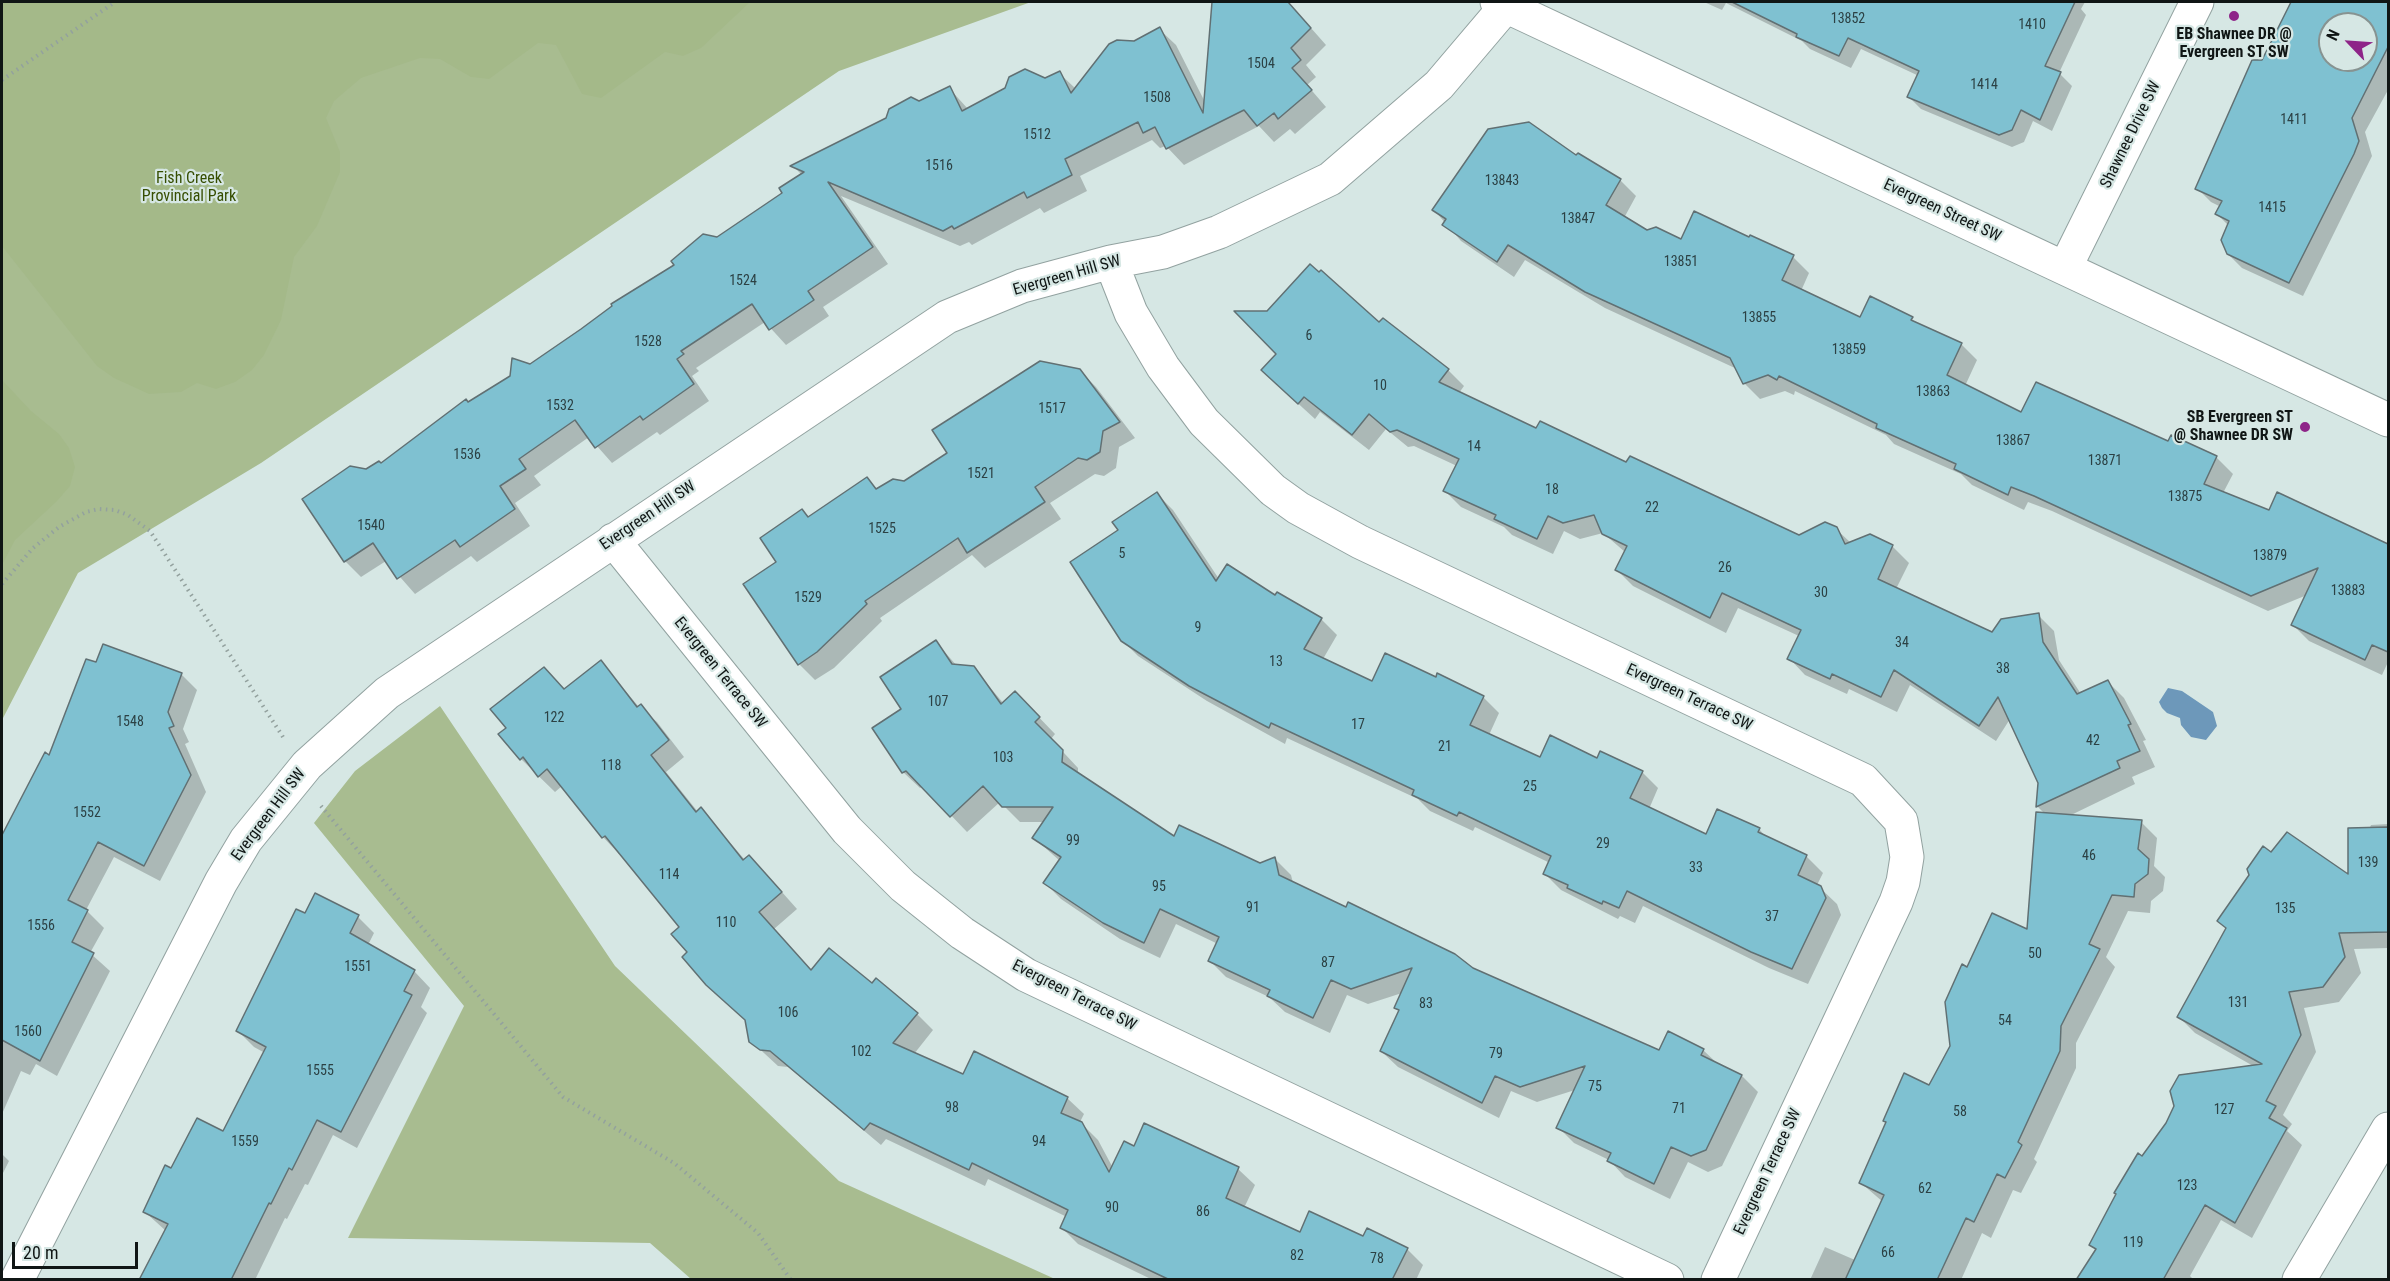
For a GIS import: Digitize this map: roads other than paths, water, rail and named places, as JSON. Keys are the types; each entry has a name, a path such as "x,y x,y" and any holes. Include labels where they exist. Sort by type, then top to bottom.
{"street":[{"name":"Shawnee Drive SW","path":"2065,268 2197,2"},
{"name":"Evergreen Street SW","path":"1501,4 2388,420"},
{"name":"Evergreen Hill SW","path":"17,1280 221,882 246,840 307,765 387,693 947,317 1022,286 1111,262 1163,252 1219,232 1330,179 1440,85 1501,4"},
{"name":"Evergreen Terrace SW","path":"1111,262 1131,313 1162,367 1203,422 1273,490 1298,508 1360,542 1863,780 1901,821 1906,857 1903,882 1896,902 1718,1280"},
{"name":"Evergreen Terrace SW","path":"613,540 847,830 903,886 962,933 1026,975 1667,1280"},
{"path":"2299,1280 2388,1129"}],"water":[{"path":"2168,688 2182,691 2213,712 2217,726 2206,740 2191,737 2181,725 2180,718 2167,713 2162,708 2159,702"}],"place":[{"name":"EB Shawnee DR @ Evergreen ST SW","path":"2234,16"},
{"name":"SB Evergreen ST @ Shawnee DR SW","path":"2305,427"}],"park label":[{"name":"Fish Creek Provincial Park","path":"189,188"}]}
